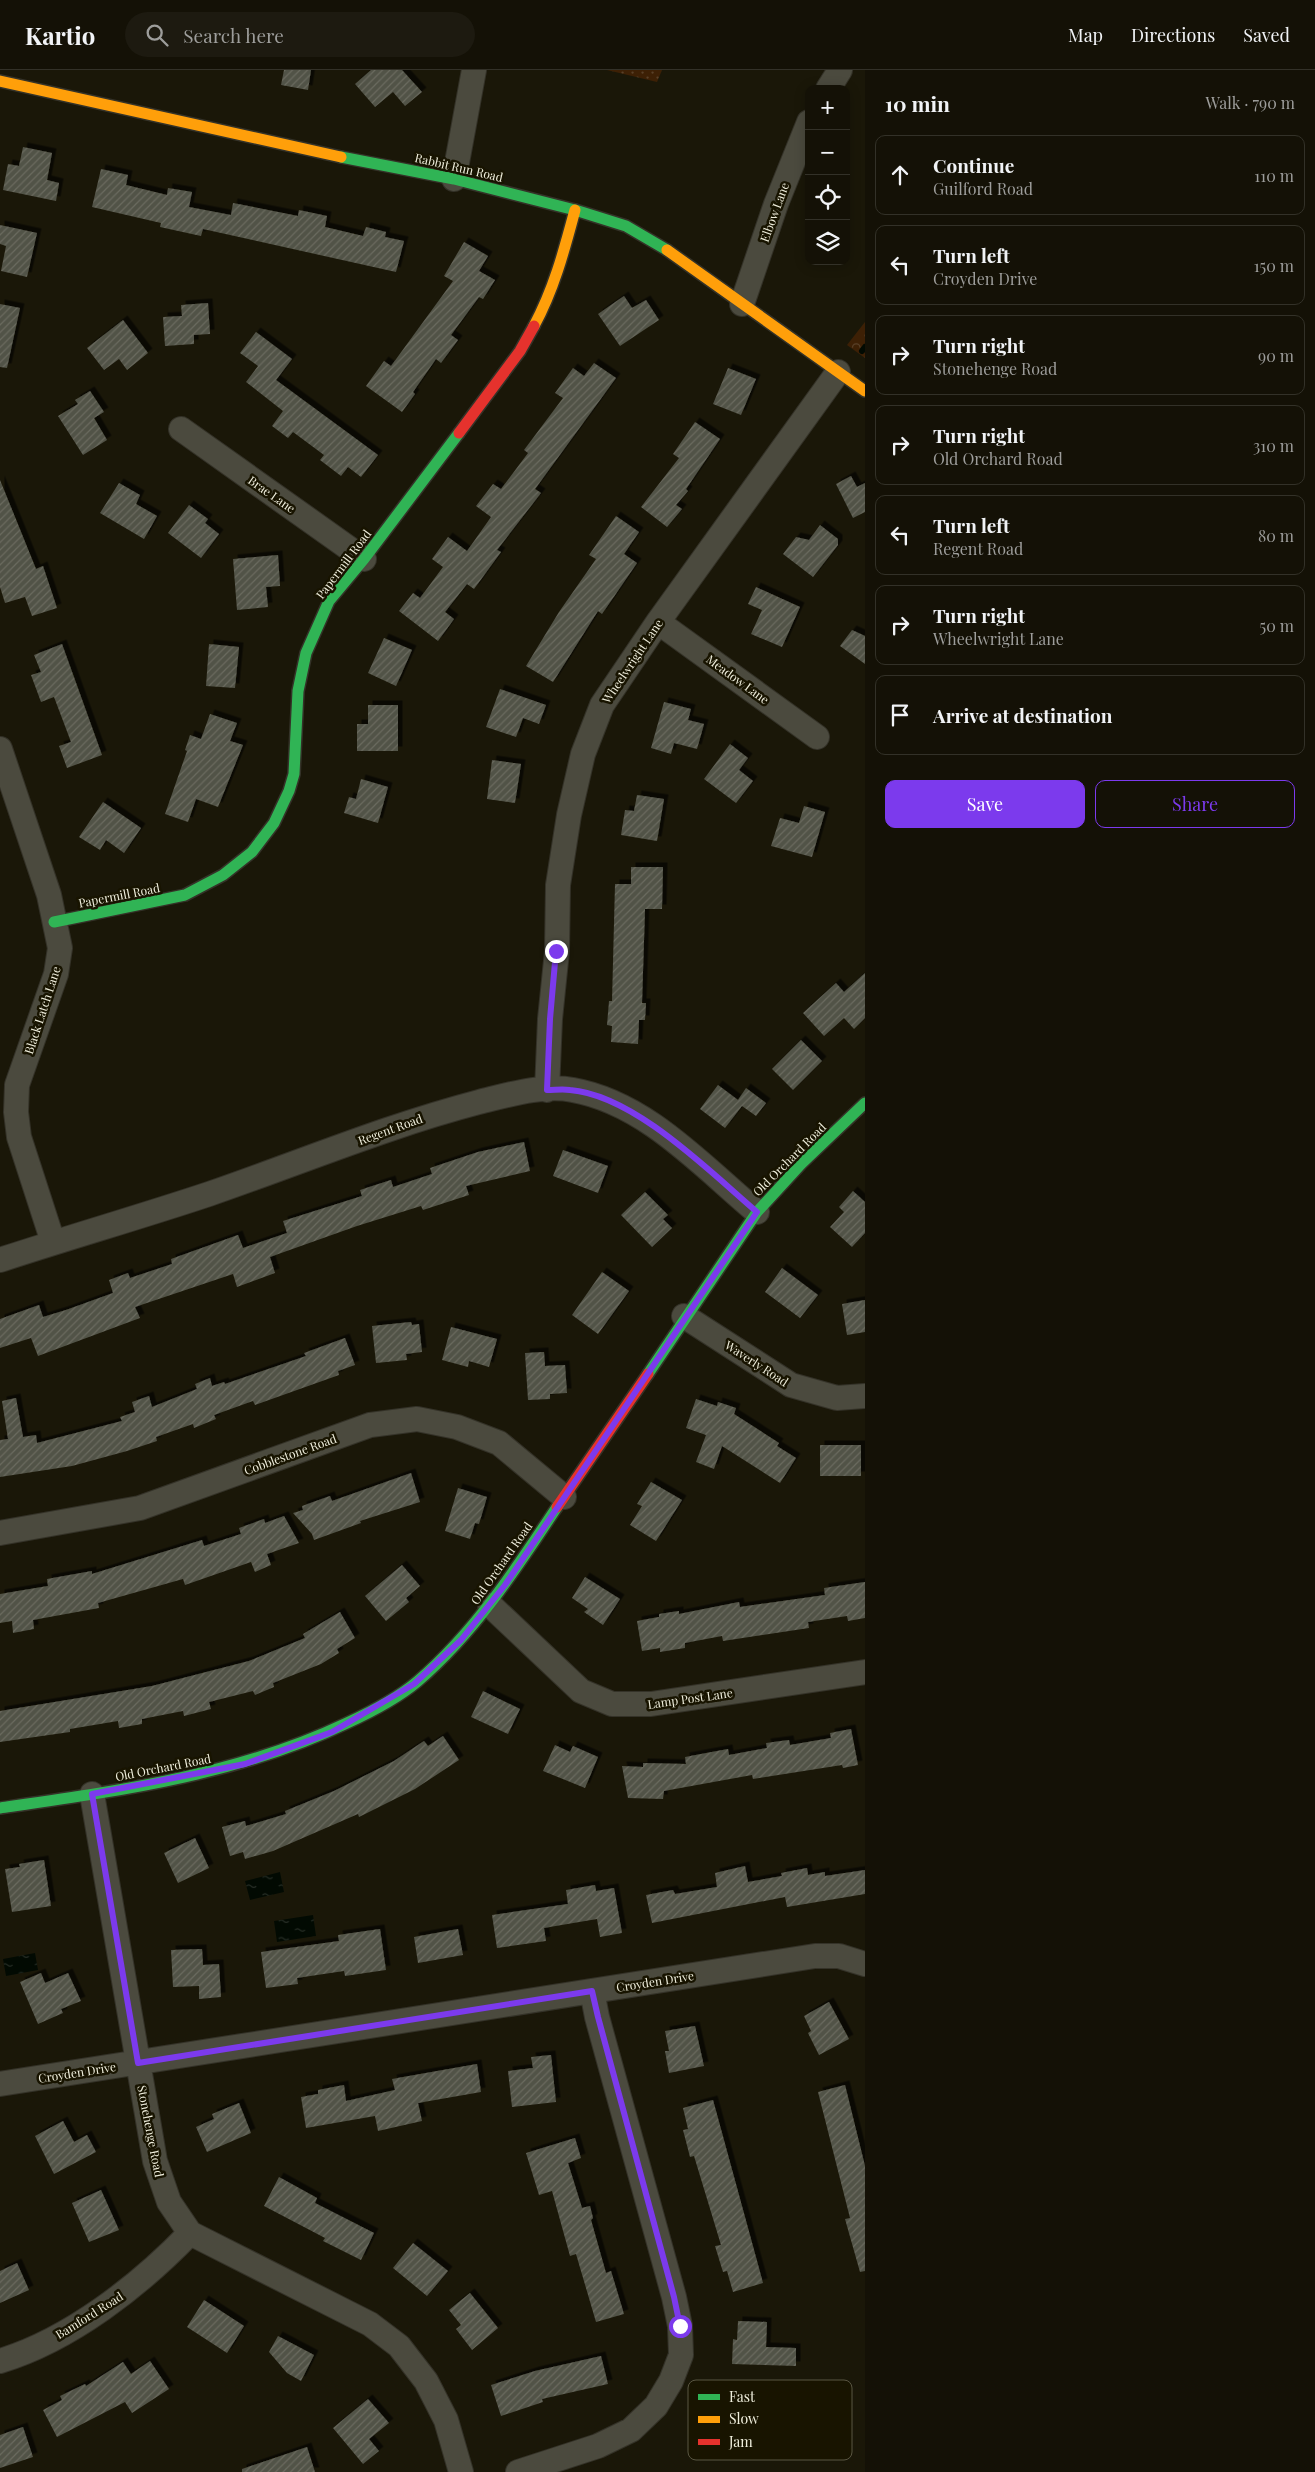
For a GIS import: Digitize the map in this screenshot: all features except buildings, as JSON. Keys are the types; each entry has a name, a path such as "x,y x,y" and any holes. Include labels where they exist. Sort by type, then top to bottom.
{"street":[{"path":"454,179 474,70"},
{"path":"831,85 840,70"},
{"name":"Rabbit Run Road","path":"0,82 333,155 454,179 575,210 626,226 666,249 865,391"},
{"name":"Elbow Lane","path":"742,304 776,204 806,130"},
{"name":"Papermill Road","path":"54,922 185,895 223,875 252,852 274,823 289,791 294,774 298,692 306,653 329,601 364,559 520,351 545,305 561,264 575,210"},
{"name":"Wheelwright Lane","path":"547,1090 550,1019 556,951 558,885 569,815 583,754 602,705 658,622 838,372"},
{"name":"Brae Lane","path":"181,430 364,559"},
{"name":"Meadow Lane","path":"658,622 817,736"},
{"name":"Black Latch Lane","path":"0,749 49,896 60,948 56,974 17,1085 16,1112 19,1137 54,1242"},
{"name":"Regent Road","path":"0,1260 208,1194 433,1114 514,1093 547,1090 572,1090 612,1101 645,1120 757,1212"},
{"name":"Old Orchard Road","path":"0,1808 92,1794 245,1764 332,1732 414,1684 461,1640 490,1605 684,1316 757,1212 801,1164 865,1103"},
{"name":"Waverly Road","path":"684,1316 791,1385 837,1398 865,1396"},
{"name":"Cobblestone Road","path":"0,1533 140,1508 370,1425 417,1419 457,1427 499,1443 564,1497"},
{"name":"Lamp Post Lane","path":"490,1605 582,1691 612,1704 651,1704 865,1672"},
{"name":"Stonehenge Road","path":"92,1794 138,2063 161,2182 169,2202 190,2233 370,2324 399,2346 426,2381 442,2412 461,2472"},
{"name":"Croyden Drive","path":"0,2084 815,1956 838,1956 865,1964"},
{"path":"518,2472 598,2446 631,2430 656,2406 671,2381 680,2355 680,2326 674,2297 592,1991"},
{"name":"Bamford Road","path":"0,2361 13,2358 69,2330 113,2302 190,2233"}],"green space":[{"path":"607,70 662,70 657,82"},
{"path":"865,322 865,358 847,345"}],"water":[{"path":"280,1872 284,1892 250,1900 245,1881"},
{"path":"313,1915 316,1936 277,1942 274,1921"},
{"path":"35,1953 38,1970 6,1976 3,1959"}],"waterway":[{"path":"862,351 865,347"}],"traffic: fast":[{"path":"341,157 454,179 575,210 626,226 667,250"},
{"path":"54,922 185,895 223,875 252,852 274,823 289,791 294,774 298,691 306,653 329,601 364,559 459,433"},
{"path":"648,1374 757,1212 801,1164 865,1103"},
{"path":"0,1808 89,1795 177,1779 220,1768 306,1741 375,1709 418,1681 458,1642 494,1599 557,1507"}],"traffic: slow":[{"path":"0,81 341,157"},
{"path":"534,326 553,284 575,210"},
{"path":"667,250 865,391"}],"traffic: jam":[{"path":"459,433 520,351 534,326"},
{"path":"557,1507 648,1374"}],"route":[{"path":"556,951 550,1019 547,1090 572,1090 612,1101 645,1120 757,1212 684,1316 505,1585 461,1640 414,1684 332,1732 245,1764 92,1794 95,1822 138,2063 592,1991 674,2297 680,2326"}]}
